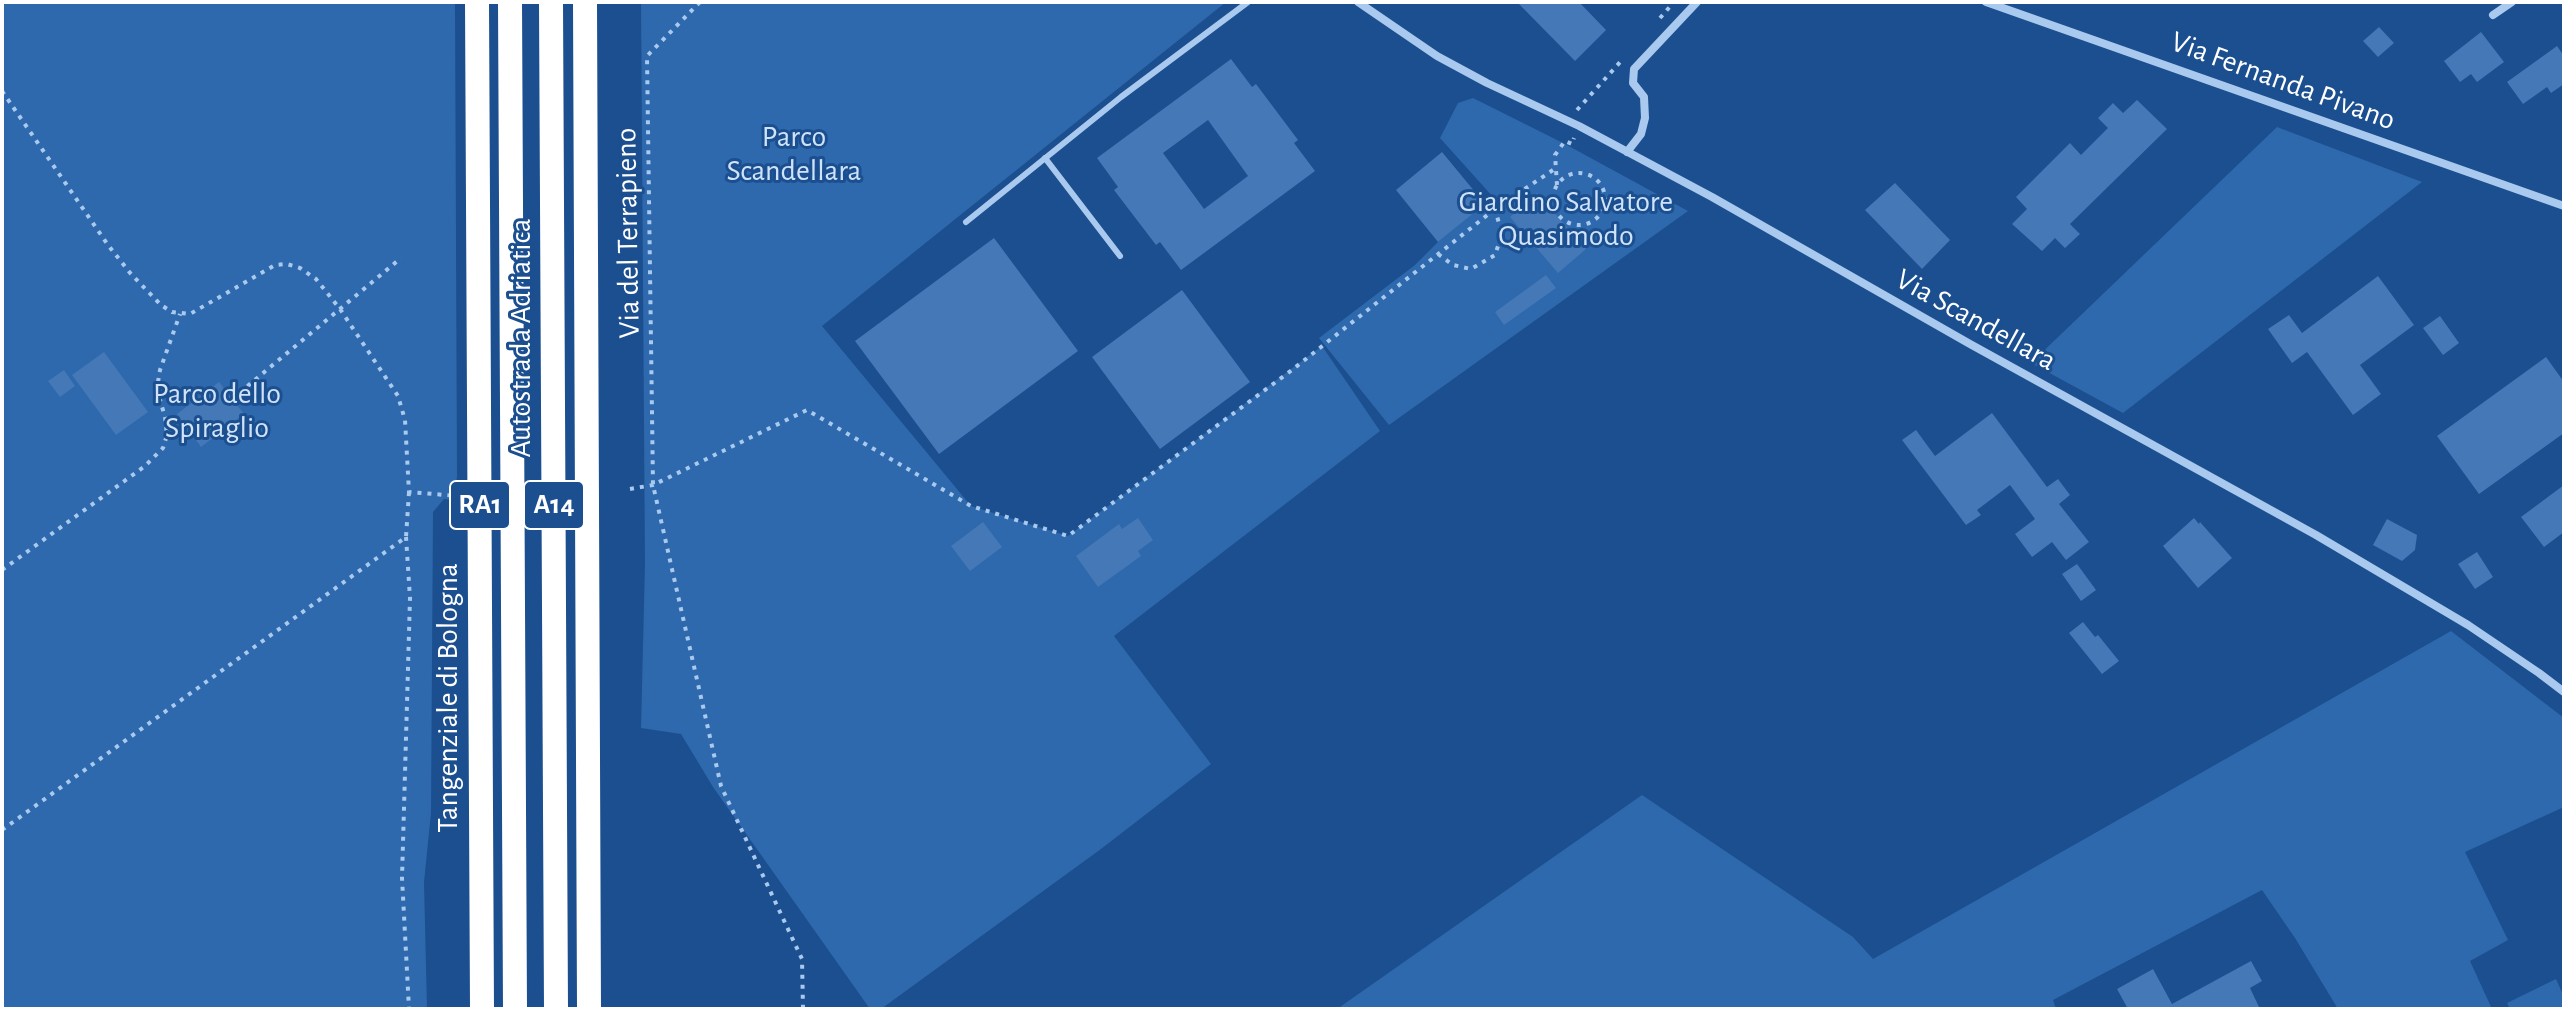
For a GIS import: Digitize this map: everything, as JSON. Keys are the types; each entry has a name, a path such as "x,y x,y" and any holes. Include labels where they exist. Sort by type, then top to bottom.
{"highway":[{"name":"Tangenziale di Bologna","path":"477,2 482,1009"},
{"name":"Autostrada Adriatica","path":"510,2 515,1009"},
{"name":"Autostrada Adriatica","path":"551,2 556,1009"},
{"path":"585,2 589,1009"}],"street":[{"name":"Via Scandellara","path":"1358,2 1437,56 1579,126 1712,197 2356,558 2468,625 2564,692"},
{"path":"1627,152 1641,134 1645,118 1644,97 1633,83 1634,69 1697,2"},
{"name":"Via Fernanda Pivano","path":"1986,2 2564,206"},
{"path":"2493,15 2512,2"}],"lane":[{"path":"966,222 1121,97 1248,2"},
{"path":"1045,158 1120,256"}],"path":[{"name":"Via del Terrapieno","path":"700,2 647,56 653,485 721,786 802,959 803,1009"},
{"path":"2,91 108,245 161,305 180,314 190,314 275,265 287,264 300,268 316,279 340,309 398,396 405,420 409,492 406,537 410,598 402,878 409,1009"},
{"path":"1557,185 1578,173 1594,178 1604,192 1603,209 1592,221 1584,224 1568,222 1561,217 1553,202 1557,185 1555,155 1561,147"},
{"path":"630,489 653,485 807,410 971,506 1068,536 1292,370 1495,209 1556,168"},
{"path":"1438,254 1453,265 1471,269 1495,255 1502,234 1495,209"},
{"path":"232,399 401,258"},
{"path":"2,570 135,474 163,448 167,435 158,382 180,314"},
{"path":"409,492 458,496"},
{"path":"2,830 406,537"}],"green space":[{"name":"Parco dello Spiraglio","path":"2,2 455,2 457,477 453,500 444,499 433,512 431,813 424,882 427,1009 2,1009"},
{"name":"Parco Scandellara","path":"641,2 1226,2 822,326 971,506 1068,536 1322,346 1380,431 1114,636 1211,764 1101,849 881,1009 870,1009 713,787 681,734 641,728 645,564"},
{"name":"Giardino Salvatore Quasimodo","path":"1473,98 1688,211 1389,425 1319,338 1415,265 1493,197 1440,138 1458,103"},
{"path":"2277,127 2422,182 2123,413 2031,363"},
{"path":"2451,631 2564,718 2564,807 2465,852 2508,940 2470,961 2492,1009 2338,1009 2262,890 2053,1000 2056,1009 1337,1009 1642,795 1853,937 1873,959"},
{"path":"2556,979 2564,997 2564,1009 2510,1009 2507,1003"}],"building":[{"path":"1517,2 1579,2 1606,30 1575,61"},
{"path":"2379,27 2394,43 2378,57 2363,41"},
{"path":"2481,32 2504,62 2477,82 2471,74 2460,82 2444,61"},
{"path":"2557,46 2564,56 2564,84 2551,93 2547,87 2523,104 2507,82"},
{"path":"1231,59 1252,87 1256,84 1298,140 1294,143 1315,171 1181,270 1160,242 1156,245 1114,190 1118,187 1097,158","holes":["1208,120 1248,176 1204,209 1163,153"]},
{"path":"2137,100 2167,129 2070,224 2080,234 2065,248 2055,238 2042,251 2012,224 2027,209 2016,197 2070,143 2081,155 2108,128 2098,118 2113,103 2123,113"},
{"path":"1442,152 1485,204 1438,242 1396,190"},
{"path":"1895,183 1950,240 1922,269 1865,210"},
{"path":"1537,193 1586,249 1558,273 1510,217"},
{"path":"994,238 1078,351 939,454 855,341"},
{"path":"1546,275 1556,288 1504,325 1495,312"},
{"path":"2378,276 2414,325 2360,365 2381,394 2353,415 2307,352 2292,363 2268,329 2289,315 2302,333"},
{"path":"1182,290 1250,382 1160,449 1092,357"},
{"path":"2440,316 2459,343 2443,355 2423,328"},
{"path":"104,352 148,412 116,435 72,375"},
{"path":"2546,357 2564,382 2564,433 2479,494 2437,436"},
{"path":"64,370 75,386 60,397 48,381"},
{"path":"219,382 244,414 201,447 177,414"},
{"path":"1992,413 2047,487 2058,479 2070,495 2059,504 2089,542 2066,560 2052,542 2032,557 2015,534 2035,519 2010,485 1977,510 1981,515 1966,525 1902,440 1916,430 1935,456"},
{"path":"2564,485 2564,532 2544,547 2521,517"},
{"path":"1138,518 1153,540 1138,551 1141,556 1098,587 1076,556 1119,524 1122,529"},
{"path":"2194,518 2232,558 2198,588 2163,546"},
{"path":"2387,519 2417,535 2415,550 2402,561 2373,545"},
{"path":"983,522 1002,547 970,571 951,546"},
{"path":"2477,552 2493,577 2475,589 2458,564"},
{"path":"2077,564 2096,590 2081,601 2062,574"},
{"path":"2083,622 2119,661 2102,674 2069,633"},
{"path":"2251,961 2262,981 2250,988 2260,1009 2128,1009 2117,989 2153,969 2172,1004"}]}
